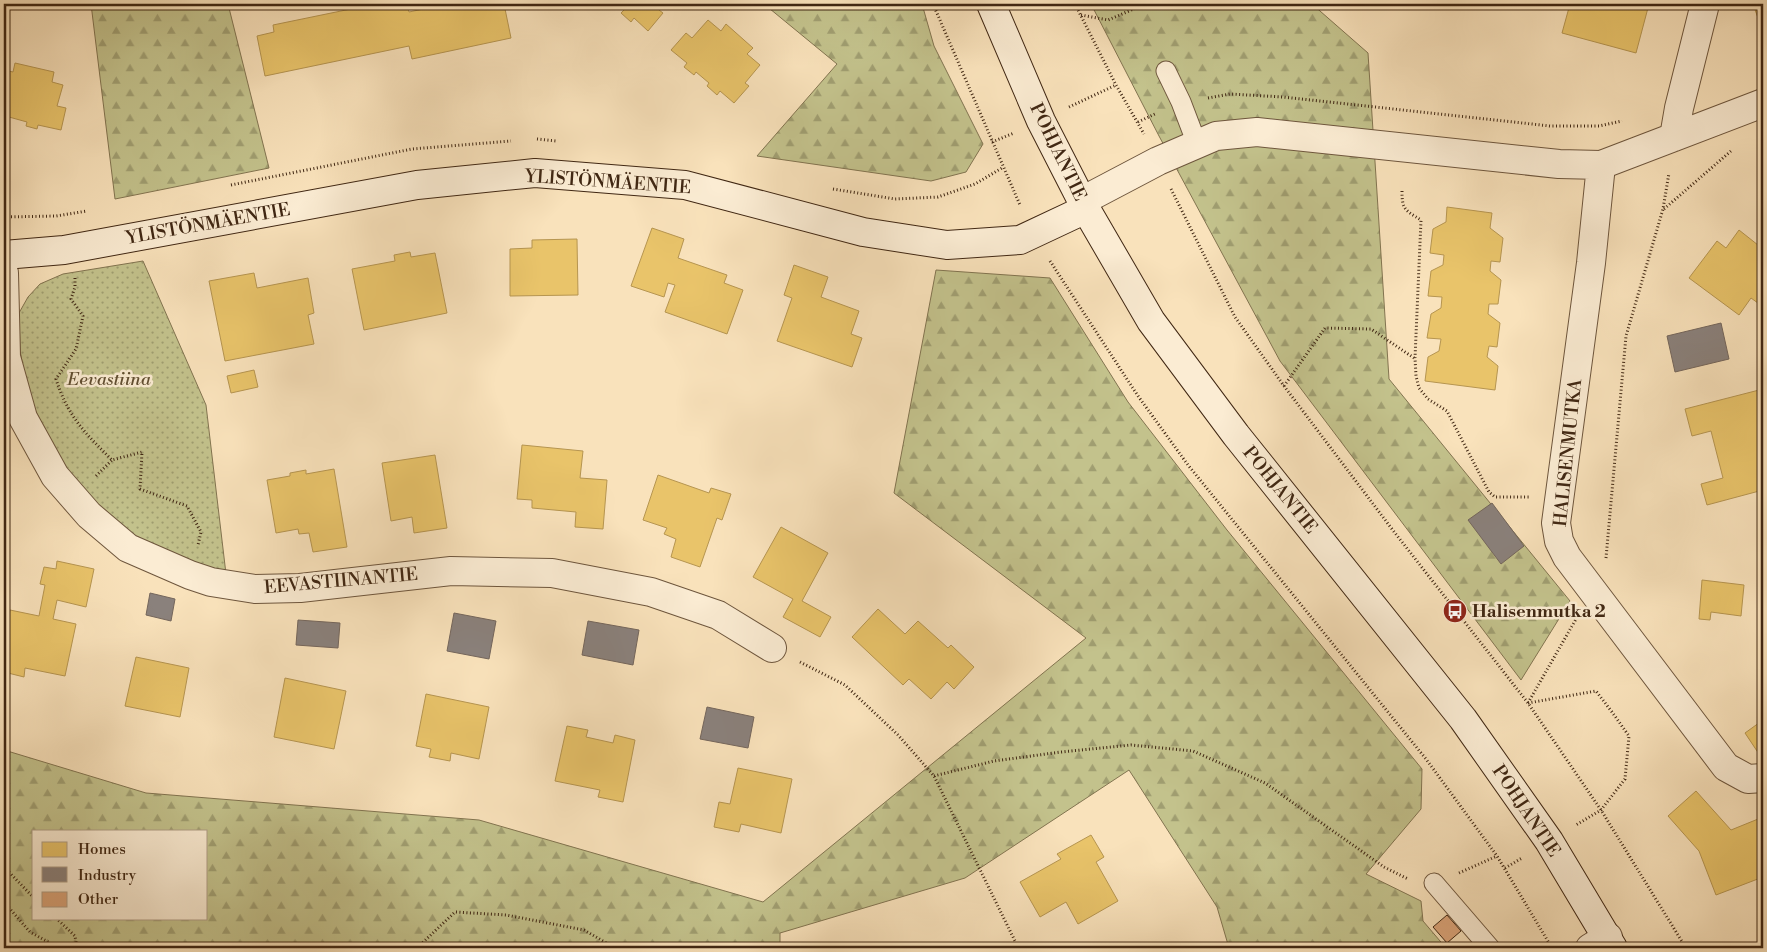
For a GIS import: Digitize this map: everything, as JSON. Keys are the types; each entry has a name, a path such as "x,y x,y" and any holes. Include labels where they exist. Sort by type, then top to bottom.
{"street":[{"name":"POHJANTIE","path":"991,4 1041,120 1084,205 1151,321 1236,435 1462,719 1549,841 1604,945"},
{"path":"1674,137 1679,108 1705,4"},
{"path":"1084,205 1158,161 1216,136 1257,132 1559,164 1602,165 1756,106"},
{"name":"HALISENMUTKA","path":"1602,165 1591,263 1556,523 1559,541 1567,558 1726,767 1748,779 1763,778"},
{"name":"YLISTÖNMÄENTIE","path":"4,255 64,250 417,185 535,173 685,185 863,232 947,245 1020,240 1084,205"},
{"name":"EEVASTIINANTIE","path":"4,273 6,358 23,418 55,476 89,514 128,548 211,582 255,589 300,588 451,571 552,573 651,592 718,615 772,648"}],"lane":[{"path":"1166,71 1181,102 1197,144"},
{"path":"1434,884 1490,948"}],"path":[{"path":"933,4 1002,168 1033,234 1138,396 1188,465 1426,759 1498,856 1552,948"},
{"path":"1075,4 1116,85 1158,161 1234,316 1284,386 1401,541 1528,703 1601,810 1686,948"},
{"path":"1080,15 1108,20 1136,8"},
{"path":"1041,120 1116,85"},
{"path":"1138,122 1181,102 1230,94 1284,97 1550,126 1599,126 1626,120"},
{"path":"1663,209 1740,143 1756,106"},
{"path":"1528,703 1592,591 1606,560 1626,336 1663,209 1674,137"},
{"path":"1402,191 1402,206 1407,212 1421,220 1415,358 1419,388 1428,399 1447,411 1489,492 1495,497 1560,497"},
{"path":"4,217 56,216"},
{"path":"71,299 83,316 76,349 56,379 62,396 77,424 112,460 142,452 140,489 187,506 201,532 190,575"},
{"path":"1284,386 1325,328 1370,329 1415,358"},
{"path":"772,648 845,685 898,735 934,776 1015,941 1016,948"},
{"path":"1528,703 1596,692 1629,736 1625,779 1601,810"},
{"path":"934,776 994,761 1131,745 1193,751 1265,783 1384,867 1412,881 1434,884 1498,856"},
{"path":"4,867 32,896"},
{"path":"4,902 30,932 59,948"},
{"path":"414,948 418,947 456,912 506,915 584,930 615,948"},
{"path":"58,920 75,936 77,948"}],"green space":[{"path":"91,4 228,4 269,168 115,199"},
{"path":"764,4 922,4 934,46 983,144 966,172 931,181 757,156 837,64"},
{"path":"1091,4 1312,4 1368,53 1389,379 1570,601 1521,680 1280,361 1159,136"},
{"name":"Eevastiina","path":"143,261 206,405 226,574 186,562 134,535 97,506 66,468 36,412 26,384 20,350 19,313 28,297 40,284 63,274"},
{"path":"936,270 1050,278 1128,402 1227,530 1422,769 1421,809 1366,874 1421,901 1423,921 1446,948 1229,948 1217,907 1129,770 965,878 780,933 780,948 4,948 4,750 146,793 479,820 763,902 1086,638 894,493"}],"building: Homes":[{"path":"375,4 407,4 409,12 447,4 504,4 511,38 412,59 409,46 265,76 257,36 274,32 273,25"},
{"path":"617,4 665,4 659,10 663,13 648,31 634,18 631,22 621,13 624,10"},
{"path":"1570,4 1649,4 1636,53 1562,33"},
{"path":"1753,4 1763,4 1763,32"},
{"path":"708,20 721,31 726,24 753,48 747,54 760,65 745,83 749,86 734,103 720,91 717,95 707,86 709,83 696,72 694,75 684,67 687,63 671,50 686,33 692,38"},
{"path":"15,63 54,72 52,82 63,85 57,106 66,108 61,130 38,125 37,129 26,126 27,122 9,117 8,122 4,121 4,70 13,72"},
{"path":"1447,207 1492,213 1490,228 1503,238 1500,262 1491,261 1490,271 1501,280 1498,304 1489,304 1488,314 1500,323 1497,347 1489,346 1487,357 1498,366 1495,390 1425,381 1428,357 1439,351 1441,339 1427,338 1431,314 1441,308 1442,297 1428,296 1431,271 1443,265 1444,255 1430,253 1433,229 1446,222"},
{"path":"652,228 684,239 678,258 727,275 724,283 743,290 727,334 665,312 675,285 668,283 664,297 631,286"},
{"path":"1739,230 1763,249 1763,304 1762,306 1751,298 1739,315 1689,278 1717,241 1726,248"},
{"path":"577,239 578,295 510,296 510,249 532,248 532,240"},
{"path":"410,252 411,257 435,253 447,313 364,330 352,269 395,261 394,255"},
{"path":"794,265 828,277 821,297 859,311 851,334 862,338 852,367 777,341 792,298 784,295"},
{"path":"254,273 257,288 308,278 314,313 308,315 314,344 225,361 209,281"},
{"path":"254,370 258,387 231,393 227,376"},
{"path":"1763,389 1763,490 1707,505 1701,484 1723,478 1711,431 1692,436 1685,409"},
{"path":"522,445 583,451 580,478 607,480 603,529 575,527 576,512 532,508 532,500 517,499"},
{"path":"435,455 447,528 414,533 412,517 391,521 382,463"},
{"path":"334,469 347,547 313,552 309,533 299,534 298,529 276,533 267,480 290,476 290,473 306,470 306,474"},
{"path":"658,475 709,493 711,488 731,494 722,520 717,518 700,567 671,557 676,539 664,534 667,528 643,520"},
{"path":"781,527 828,553 802,601 831,617 820,637 783,617 793,599 753,577"},
{"path":"57,561 94,569 86,607 57,600 53,619 76,624 65,676 25,668 24,677 4,672 4,642 10,610 39,616 45,585 40,584 44,567 56,569"},
{"path":"1702,580 1744,585 1741,616 1711,612 1710,620 1699,619"},
{"path":"878,609 905,634 918,621 948,648 951,645 974,667 954,689 947,682 931,699 909,679 903,685 852,637"},
{"path":"136,657 189,668 180,717 125,706"},
{"path":"285,678 346,691 334,749 274,737"},
{"path":"426,694 489,707 479,759 451,753 450,761 429,757 431,749 416,746"},
{"path":"1763,720 1763,751 1759,754 1745,733"},
{"path":"567,726 588,730 586,737 613,743 615,735 635,740 623,802 598,797 600,790 555,781"},
{"path":"738,768 792,779 781,833 741,824 739,832 714,827 719,802 730,804"},
{"path":"1696,791 1731,830 1763,817 1763,877 1716,895 1699,851 1668,816"},
{"path":"1091,835 1104,857 1096,862 1118,901 1078,924 1066,902 1040,917 1020,882 1061,859 1057,854"}],"building: Industry":[{"path":"1721,323 1729,359 1675,372 1667,336"},
{"path":"1492,503 1524,546 1501,564 1468,520"},
{"path":"150,593 175,599 171,621 146,615"},
{"path":"454,613 496,621 489,659 447,651"},
{"path":"298,620 340,623 338,648 296,645"},
{"path":"588,621 639,630 633,665 582,655"},
{"path":"707,707 754,717 748,748 700,739"}],"building: Other":[{"path":"1447,915 1461,931 1447,943 1433,927"}],"place":[{"name":"Halisenmutka 2","path":"1455,611"}]}
